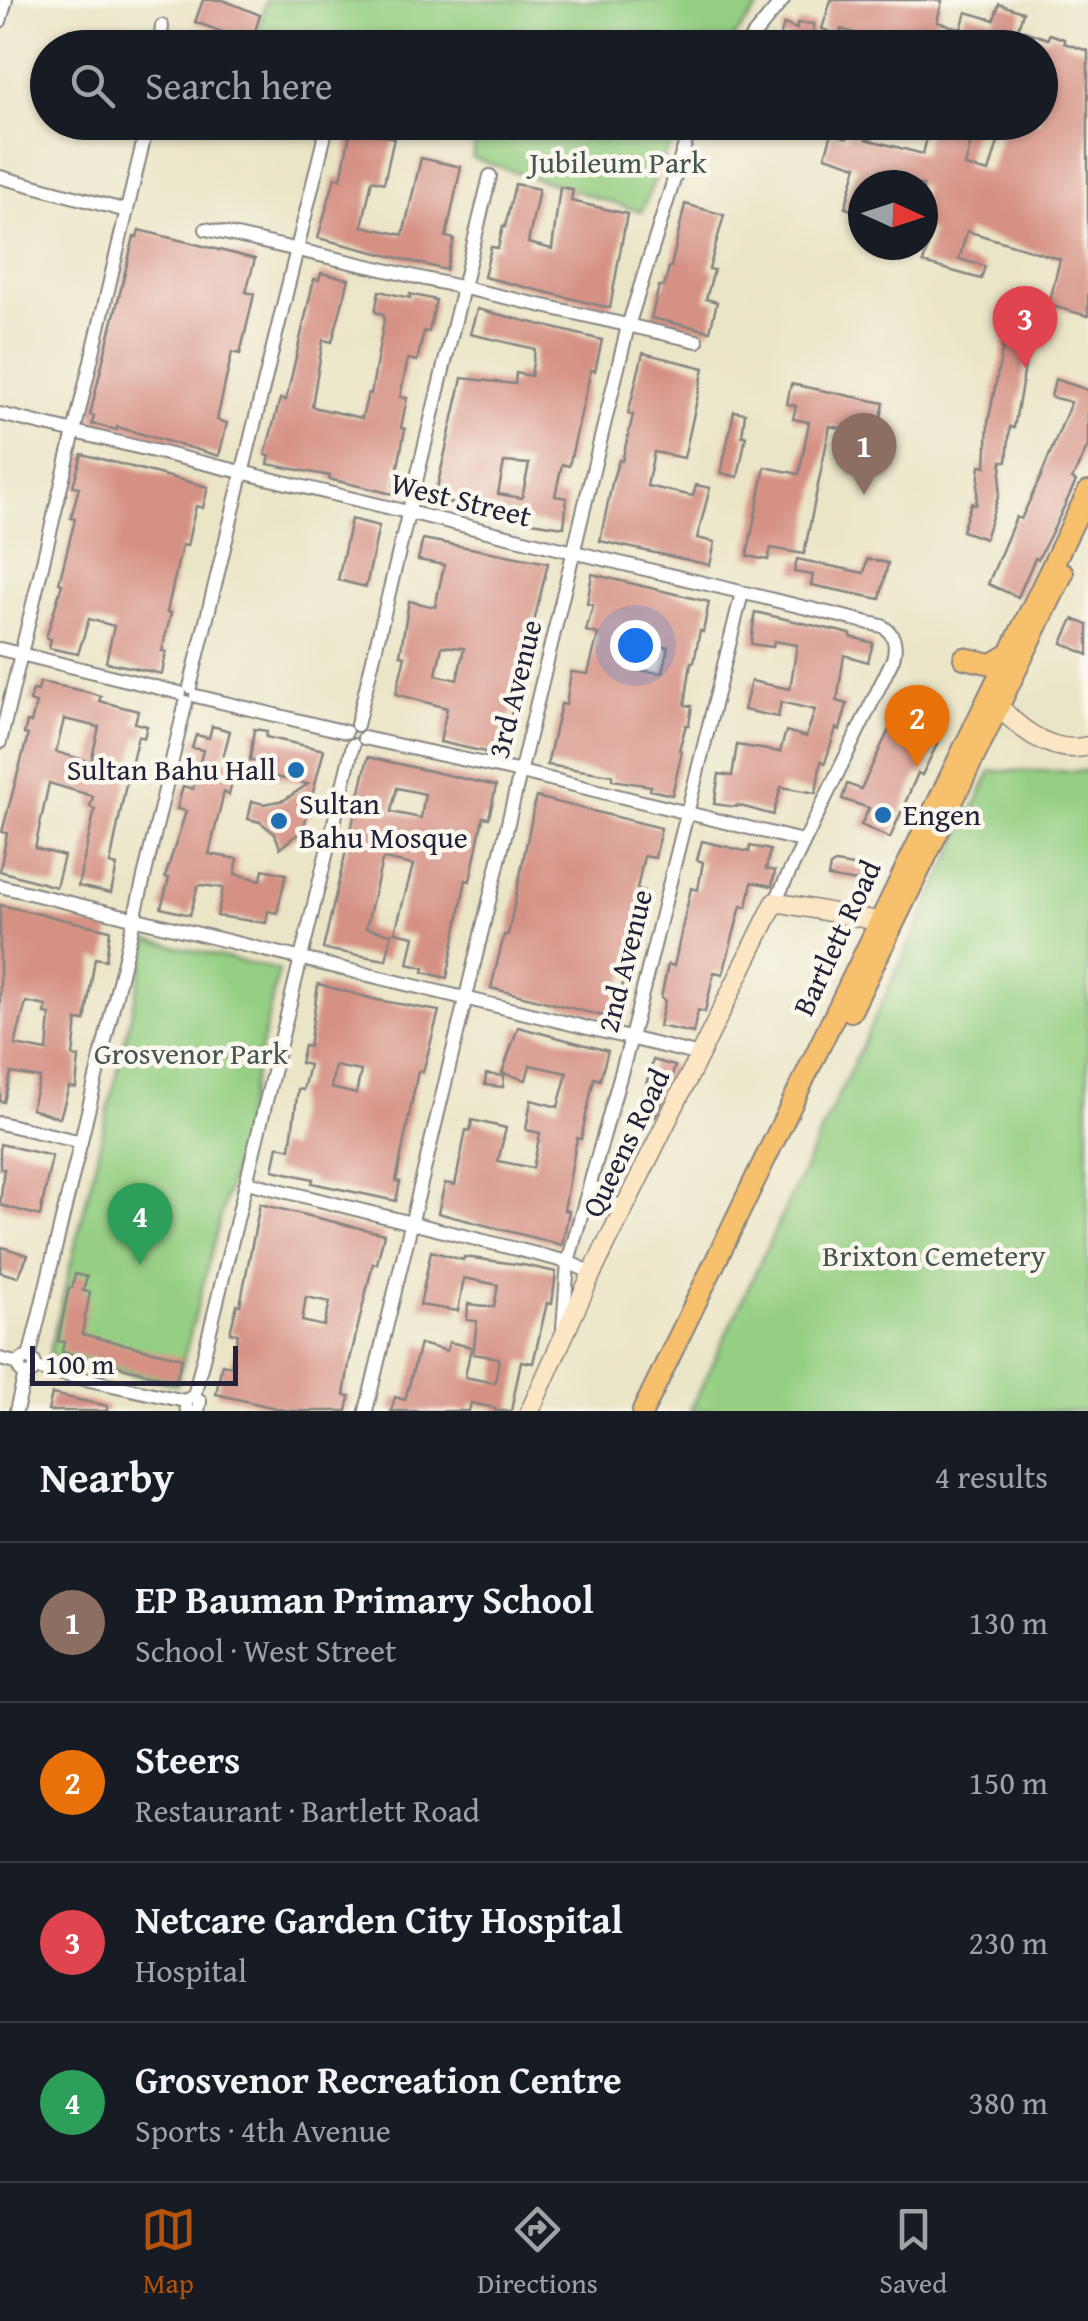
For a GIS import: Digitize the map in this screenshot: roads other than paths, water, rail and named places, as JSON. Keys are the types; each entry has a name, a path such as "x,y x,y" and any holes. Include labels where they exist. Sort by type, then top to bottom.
{"main road":[{"name":"Bartlett Road","path":"994,701 1008,654 1088,492"},
{"name":"Bartlett Road","path":"643,1411 994,701 1088,520"},
{"path":"964,658 992,664 1008,654"},
{"path":"994,701 1019,726 1050,742 1072,748 1088,746"},
{"path":"775,902 885,924"},
{"name":"Queens Road","path":"530,1411 592,1272 775,902"},
{"name":"Bartlett Road","path":"652,1411 885,924"}],"street":[{"path":"0,20 6,0"},
{"path":"758,30 784,0"},
{"path":"162,26 162,30"},
{"path":"0,742 144,140"},
{"path":"16,1411 324,140"},
{"name":"3rd Avenue","path":"366,1411 628,326 685,140"},
{"path":"0,1359 196,1406 246,1182 490,176"},
{"path":"0,178 126,211"},
{"path":"206,228 697,342"},
{"name":"West Street","path":"0,414 882,626 893,636 896,650"},
{"name":"2nd Avenue","path":"562,1340 568,1262 631,1038 742,593"},
{"path":"0,649 802,841"},
{"name":"Queens Road","path":"775,902 896,650"},
{"path":"0,886 700,1055"},
{"path":"0,1123 81,1142"},
{"path":"246,1182 568,1262 592,1272"},
{"path":"591,1186 623,1210"}],"place":[{"name":"Netcare Garden City Hospital","path":"1025,368"},
{"name":"EP Bauman Primary School","path":"864,495"},
{"name":"Steers","path":"917,767"},
{"name":"Sultan Bahu Hall","path":"296,770"},
{"name":"Engen","path":"883,815"},
{"name":"Sultan Bahu Mosque","path":"279,821"},
{"name":"Grosvenor Recreation Centre","path":"140,1265"}],"park label":[{"name":"Jubileum Park","path":"618,163"},
{"name":"Grosvenor Park","path":"191,1054"},
{"name":"Brixton Cemetery","path":"934,1256"}]}
